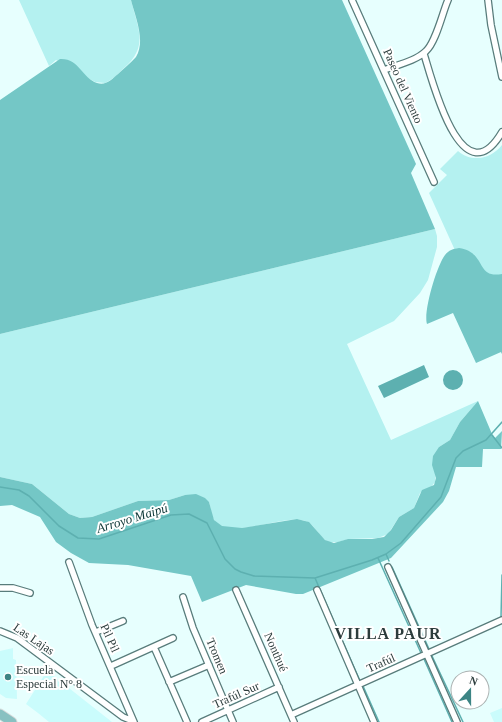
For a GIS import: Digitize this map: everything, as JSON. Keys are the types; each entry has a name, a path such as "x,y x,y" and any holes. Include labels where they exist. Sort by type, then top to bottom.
{"main road":[{"path":"0,714 12,722"}],"street":[{"name":"Paseo del Viento","path":"352,0 434,182"},
{"path":"384,70 424,54 432,44 448,0"},
{"path":"488,0 491,25 502,77"},
{"path":"424,54 441,108 462,146 472,152 484,150 492,145 502,132"},
{"name":"Pil Pil","path":"69,562 96,632 134,721"},
{"path":"388,567 457,722"},
{"path":"0,588 13,588 30,593"},
{"name":"Nonthué","path":"236,590 294,722"},
{"path":"317,590 374,722"},
{"name":"Tromen","path":"183,597 193,628 233,722"},
{"name":"Trafúl","path":"292,715 502,620"},
{"path":"96,632 123,622"},
{"name":"Las Lajas","path":"0,631 20,640 123,717 134,721"},
{"path":"111,666 173,638"},
{"path":"154,647 187,722"},
{"path":"170,682 209,665"},
{"name":"Trafúl Sur","path":"202,722 279,687"}],"shaded area":[{"path":"19,0 131,0 140,37 137,52 132,60 113,79 105,83 95,82 56,60 49,66"},
{"path":"131,0 342,0 416,164 411,173 435,229 0,334 0,100 60,59 72,62 97,83 103,84 111,80 136,57 139,51 139,28"},
{"path":"502,145 502,354 429,193 447,175 440,169 458,151 469,157 481,158 492,154"},
{"path":"435,229 437,236 437,247 428,280 420,293 394,321 347,344 391,440 478,401 460,422 450,440 439,447 435,482 431,487 420,493 414,508 399,517 388,534 378,538 349,539 338,542 329,542 325,540 310,524 301,520 280,521 242,528 230,528 221,526 214,520 209,502 185,495 169,500 138,501 92,517 80,518 69,514 32,484 0,477 0,334"},
{"path":"459,248 468,250 474,254 488,273 502,274 502,354 501,352 476,363 453,313 427,324 426,318 429,300 438,268 447,253 451,250"},
{"path":"424,365 429,377 384,398 378,386"},
{"path":"453,370 460,373 463,380 460,387 453,390 446,387 443,380 446,373"},
{"path":"478,401 495,438 502,431 501,449 483,449 482,467 456,467 449,491 443,502 391,558 303,594 246,585 202,602 191,576 128,565 89,563 71,553 56,542 40,517 12,505 0,506 0,477 32,484 69,514 80,518 92,517 138,501 169,500 185,495 196,494 205,498 209,502 214,520 222,526 242,528 297,519 309,522 325,540 334,543 348,539 372,539 384,537 391,530 399,517 414,508 422,490 434,485 436,478 432,465 433,456 439,447 450,440 460,422"},
{"name":"Escuela Especial N° 8","path":"13,648 13,659 16,660 17,699 6,698 0,694 0,651"},
{"path":"47,671 112,722 49,722 26,704"},
{"path":"502,708 502,722 494,722 490,713"}],"waterway":[{"name":"Arroyo Maipú","path":"0,487 19,490 29,496 59,526 78,538 99,539 171,515 189,514 207,523 225,559 235,569 254,576 315,578 372,560 386,554 401,543 441,497 456,458 463,451 486,440 502,422"},
{"path":"492,435 502,448"},
{"path":"386,554 389,561"},
{"path":"378,558 421,653"},
{"path":"392,567 429,649"},
{"path":"501,617 502,575"},
{"path":"315,578 360,681"},
{"path":"432,656 463,722"},
{"path":"424,659 452,722"},
{"path":"363,686 379,722"}],"place":[{"name":"Escuela Especial N° 8","path":"8,677"}],"district":[{"name":"VILLA PAUR","path":"388,633"}]}
